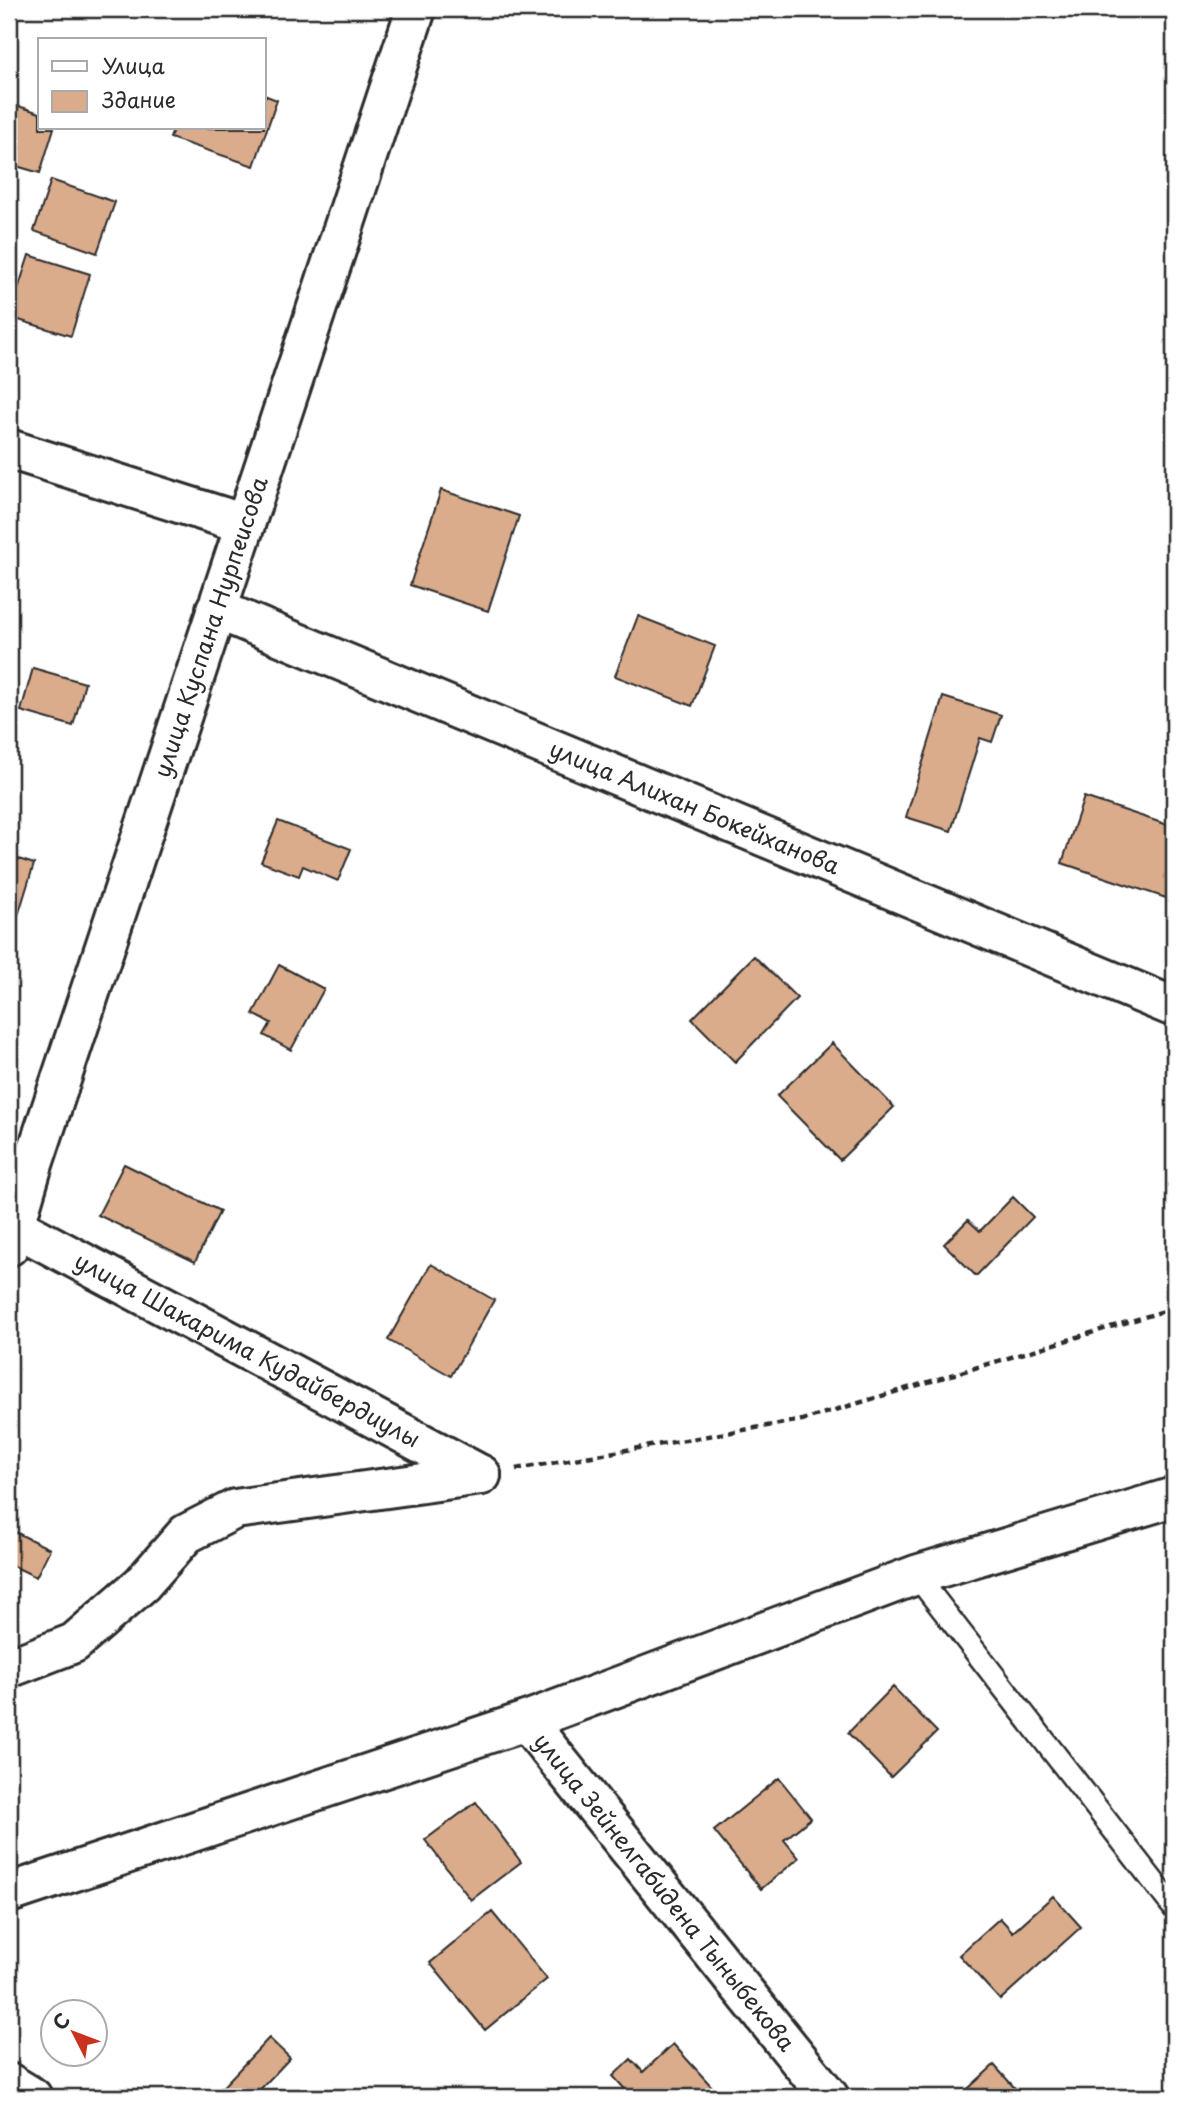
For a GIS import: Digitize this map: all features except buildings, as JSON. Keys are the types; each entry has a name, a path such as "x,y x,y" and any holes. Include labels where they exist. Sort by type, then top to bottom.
{"street":[{"name":"улица Куспана Нурпеисова","path":"12,1236 21,1160 245,524 416,9"},
{"path":"9,449 245,524"},
{"name":"улица Алихан Бокейханова","path":"216,608 1174,1007"},
{"name":"улица Шакарима Кудайбердиулы","path":"12,1236 481,1475"},
{"path":"9,1668 74,1643 142,1584 186,1534 235,1509 481,1475"},
{"path":"9,1893 526,1721 916,1575 1174,1497"},
{"name":"улица Зейнелгабидена Тыныбекова","path":"526,1721 829,2097"},
{"path":"9,2083 32,2097"}],"lane":[{"path":"916,1575 1174,1908"}],"path":[{"path":"481,1475 802,1420 1174,1308"}]}
